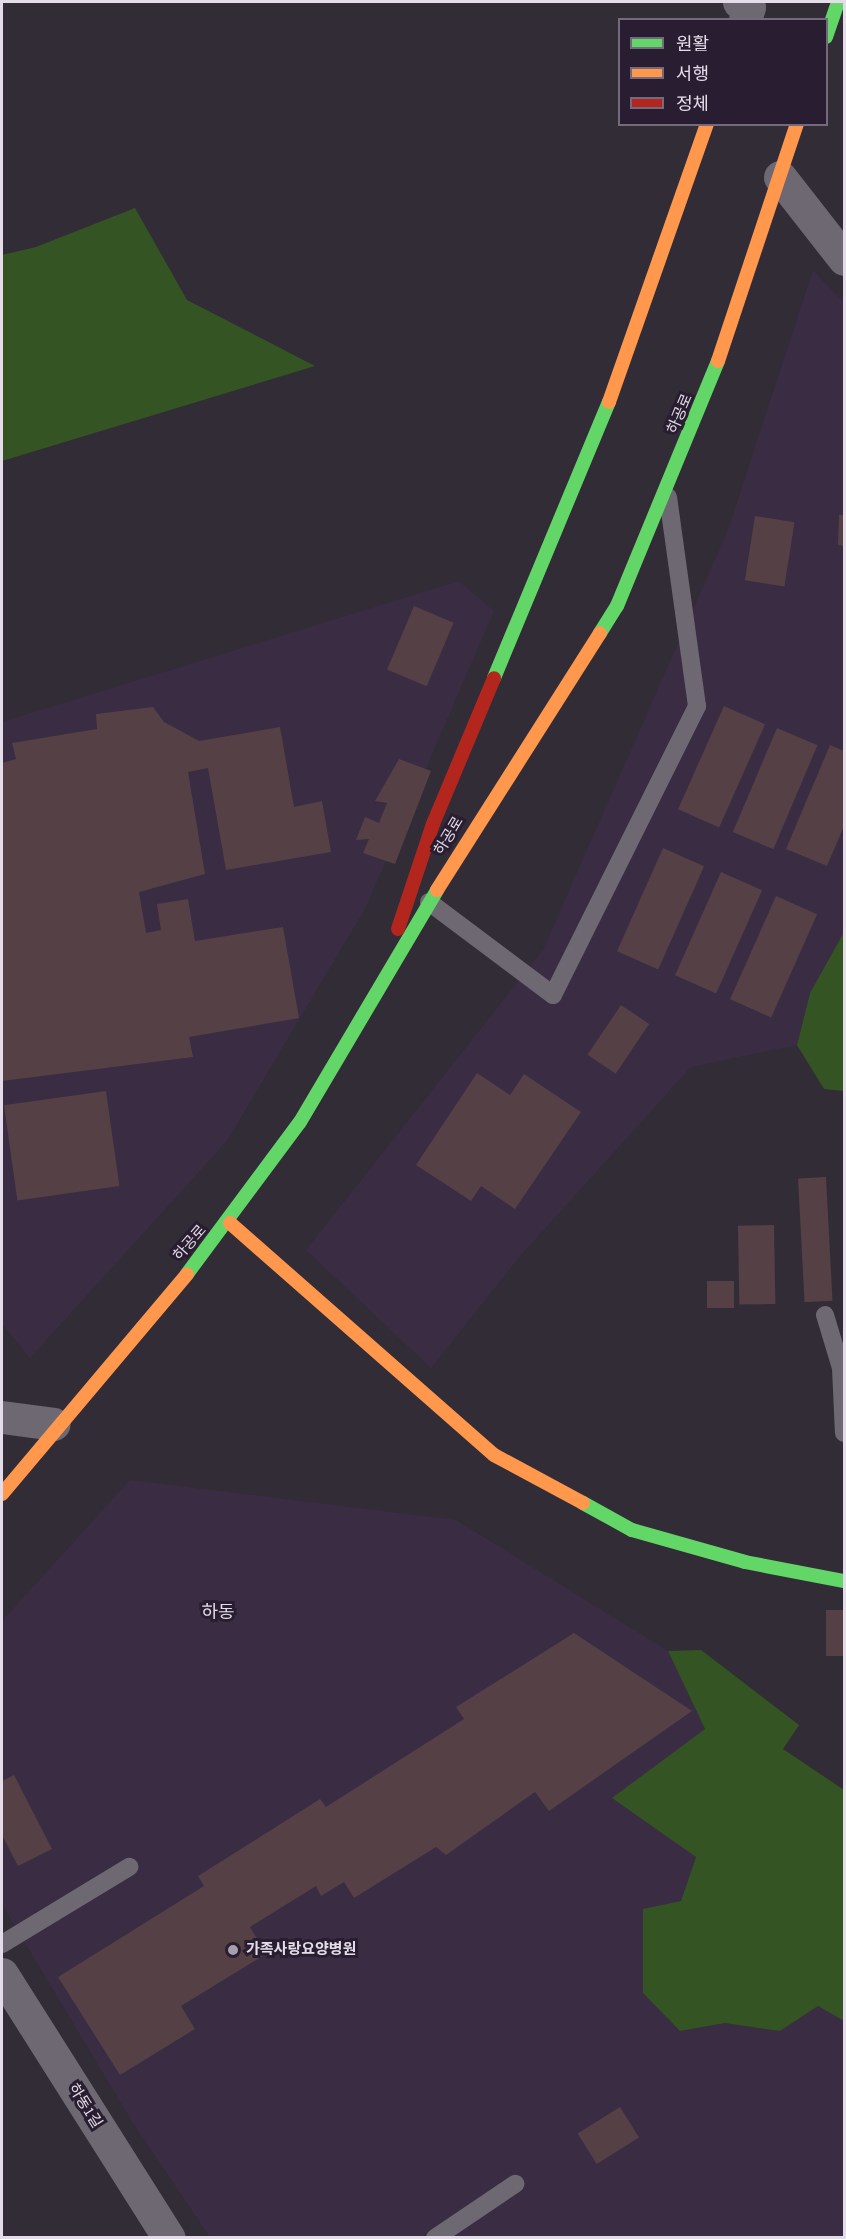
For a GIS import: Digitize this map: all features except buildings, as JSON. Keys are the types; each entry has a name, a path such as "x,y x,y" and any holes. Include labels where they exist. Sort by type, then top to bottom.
{"main road":[{"path":"828,31 838,2"},
{"path":"378,988 433,824 600,428 706,126"},
{"name":"하공로","path":"2,1494 54,1424 230,1222 300,1122 429,902 617,606 707,394 796,126"},
{"path":"230,1222 494,1455 632,1530 746,1562 844,1581"}],"street":[{"path":"780,177 844,259"},
{"path":"2,1417 54,1424"},
{"name":"하동1길","path":"2,1974 169,2238"}],"lane":[{"path":"429,902 553,994 697,706 667,488"},
{"path":"825,1315 841,1368 844,1433"},
{"path":"2,1944 129,1867"},
{"path":"435,2238 515,2184"}],"shaded area":[{"path":"813,270 844,303 844,932 810,993 797,1045 691,1067 521,1255 431,1368 306,1250 543,950 728,530"},
{"path":"459,581 494,611 366,907 227,1141 30,1358 2,1324 2,722"},
{"path":"130,1480 456,1520 668,1651 705,1729 696,1856 681,1902 680,2031 725,2023 780,2031 818,2006 844,2021 844,2237 210,2237 133,2123 2,1904 2,1621"}],"green space":[{"path":"135,208 187,300 315,366 2,461 2,255 36,247"},
{"path":"844,932 844,1091 824,1089 797,1045 810,993"},
{"path":"701,1650 799,1725 783,1749 844,1790 844,2021 818,2006 780,2031 725,2023 680,2031 643,1993 643,1909 681,1901 696,1857 612,1798 705,1729 668,1651"}],"traffic: fast":[{"path":"828,31 838,2"},
{"path":"600,633 617,606 718,361"},
{"path":"494,678 609,402"},
{"path":"187,1274 300,1122 437,890"},
{"path":"583,1503 632,1530 745,1562 844,1581"}],"traffic: slow":[{"path":"609,402 706,126"},
{"path":"718,361 796,126"},
{"path":"437,890 600,633"},
{"path":"230,1223 494,1455 583,1503"},
{"path":"2,1494 187,1274"}],"traffic: jam":[{"path":"398,929 433,824 494,678"}],"place":[{"name":"가족사랑요양병원","path":"233,1950"}],"district":[{"name":"하동","path":"218,1613"}]}
